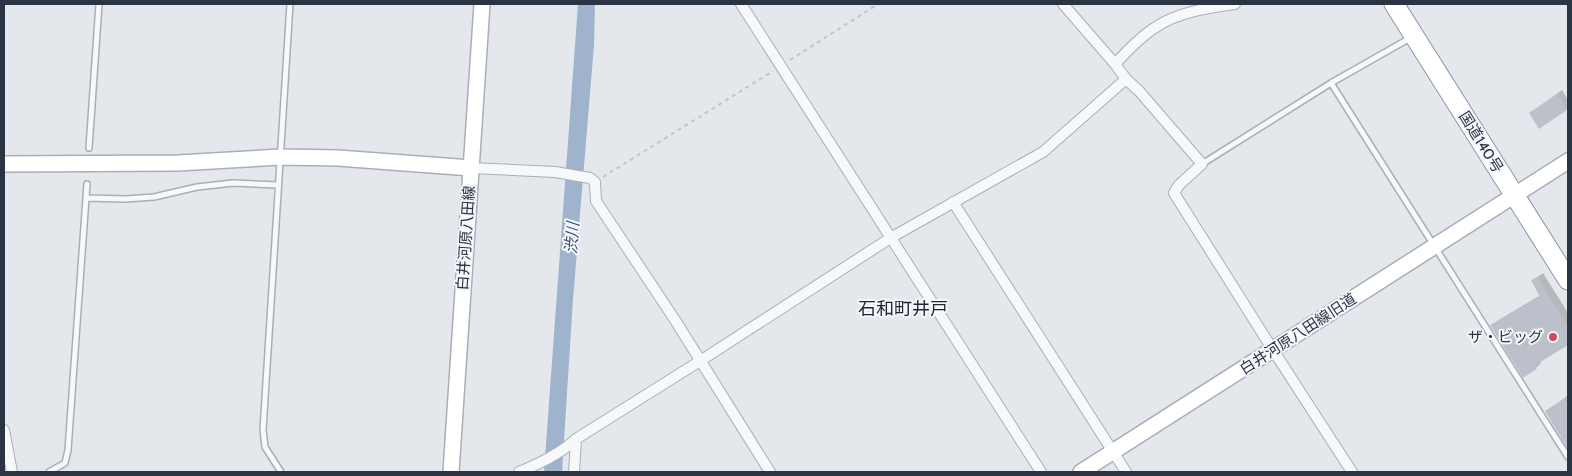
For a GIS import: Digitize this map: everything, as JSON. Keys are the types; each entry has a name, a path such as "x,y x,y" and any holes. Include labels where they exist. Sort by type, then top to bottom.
{"highway":[{"name":"国道140号","path":"1394,4 1568,280"}],"street":[{"name":"白井河原八田線","path":"451,472 482,4"},
{"path":"741,4 892,237 1040,472"},
{"path":"1063,4 1126,79 1140,92 1202,164 1174,192 1352,472"},
{"path":"1115,64 1155,27 1186,14 1235,4"},
{"path":"519,472 537,465 572,443 892,237 1043,152 1126,79"},
{"path":"4,164 178,163 280,157 338,158 555,172 592,180 596,201 675,320 770,472"},
{"name":"白井河原八田線旧道","path":"1081,472 1568,161"},
{"path":"953,202 1126,472"},
{"path":"4,430 12,472"},
{"path":"572,443 574,472"}],"lane":[{"path":"89,148 99,4"},
{"path":"281,472 265,447 263,439 290,4"},
{"path":"1202,164 1331,83 1414,36"},
{"path":"1331,83 1568,457"},
{"path":"86,198 125,199 154,197 197,187 234,183 278,185"},
{"path":"50,472 65,463 68,450 87,184"}],"path":[{"path":"592,180 781,66 878,4"}],"water":[{"name":"渋川","path":"578,4 595,4 594,45 573,299 562,472 544,472"}],"building":[{"path":"1557,94 1567,110 1539,129 1529,113"},
{"path":"1537,277 1568,326 1568,345 1534,366 1537,369 1523,378 1490,325 1540,297 1531,280"},
{"path":"1568,396 1568,449 1545,411"}],"place":[{"name":"ザ・ビッグ","path":"1553,337"}],"district":[{"name":"石和町井戸","path":"903,309"}]}
